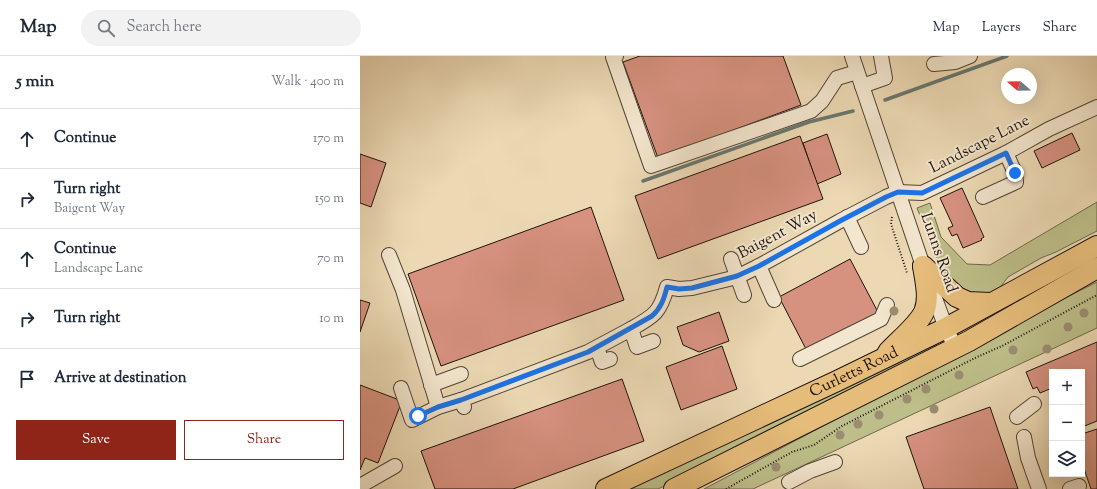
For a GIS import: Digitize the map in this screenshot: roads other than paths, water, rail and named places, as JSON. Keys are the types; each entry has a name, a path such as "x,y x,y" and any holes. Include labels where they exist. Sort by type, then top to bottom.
{"highway":[{"name":"Curletts Road","path":"606,489 837,381 946,328 1097,246"},
{"path":"923,266 958,297 968,302 990,303"},
{"path":"881,360 924,312 927,292 923,266"},
{"name":"Curletts Road","path":"680,487 955,347 1097,268"}],"street":[{"path":"616,56 613,57 651,166 811,110 822,102 837,78 857,72"},
{"name":"Lunns Road","path":"852,56 923,266 946,328 955,347"},
{"path":"862,86 885,78 881,56"},
{"path":"934,64 955,62 970,56"},
{"name":"Landscape Lane","path":"898,192 922,193 1006,153 1048,127 1097,107"},
{"path":"983,197 1016,182 1015,173 1006,153"},
{"name":"Baigent Way","path":"631,328 658,311 664,300 667,287 679,289 692,288 737,276 759,266 847,217 898,192"},
{"path":"847,217 861,247"},
{"path":"389,255 402,290 438,407"},
{"path":"731,259 744,295"},
{"path":"759,266 774,300"},
{"path":"800,359 881,319 888,305"},
{"path":"401,388 412,420 438,407 463,403 597,348 631,328 637,347 653,341"},
{"path":"597,348 602,362 610,359"},
{"path":"431,385 461,374"},
{"path":"1017,417 1034,404"},
{"path":"1024,436 1028,458 1039,489"},
{"path":"789,482 810,471 835,462"},
{"path":"360,486 395,466"}],"waterway":[{"path":"885,100 1007,56"},
{"path":"643,181 809,122 853,111"}]}
